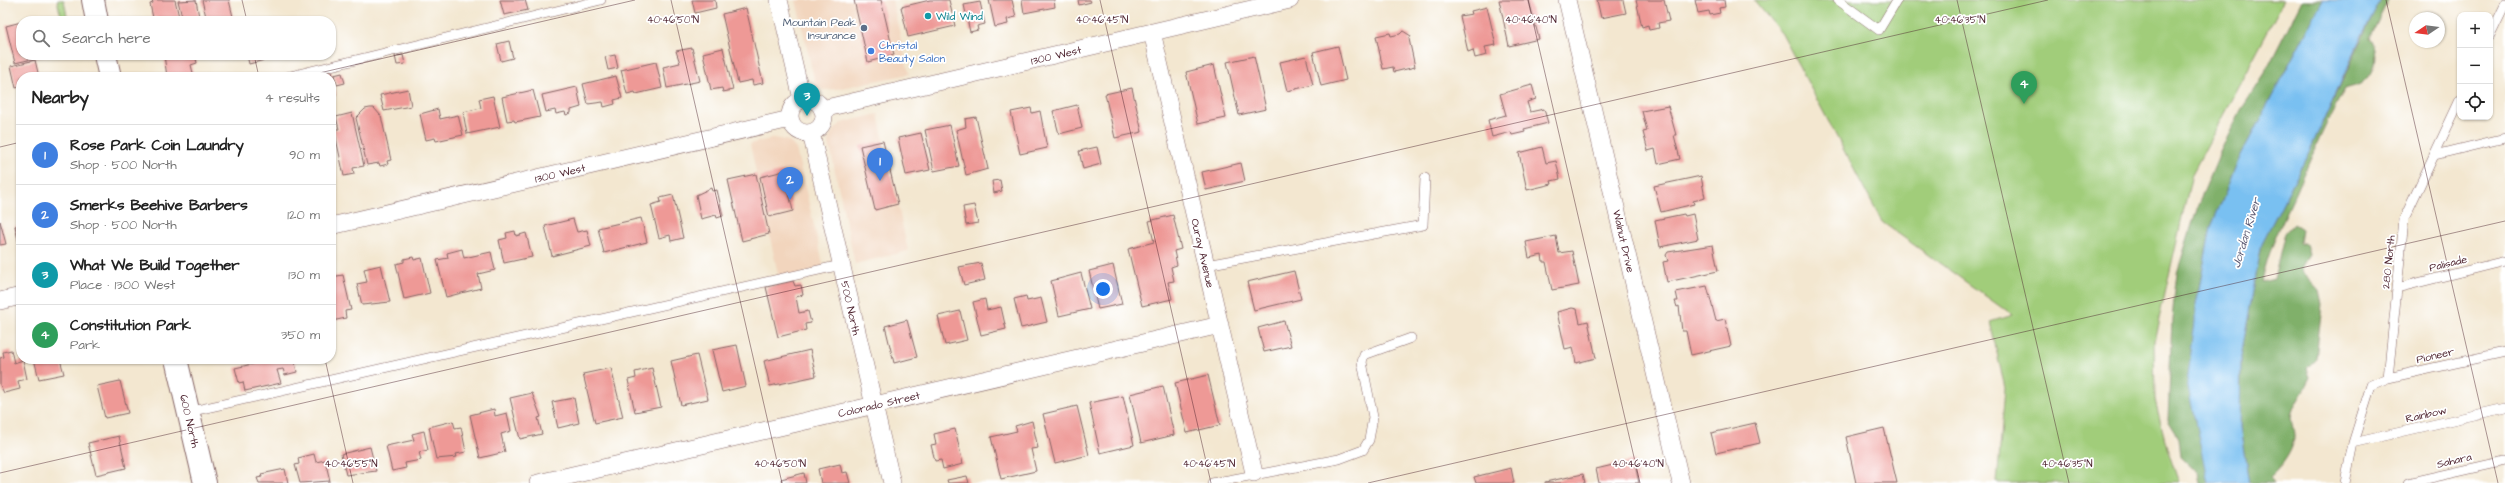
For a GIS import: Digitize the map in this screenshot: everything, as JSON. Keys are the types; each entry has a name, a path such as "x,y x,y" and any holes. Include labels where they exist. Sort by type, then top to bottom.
{"main road":[{"path":"93,0 97,16"},
{"path":"106,60 109,72"},
{"name":"600 North","path":"177,364 205,483"}],"street":[{"path":"779,0 802,99"},
{"name":"1300 West","path":"822,109 1290,0"},
{"name":"Walnut Drive","path":"1567,0 1681,483"},
{"name":"Ouray Avenue","path":"1152,32 1254,474"},
{"path":"802,99 814,100 822,109 822,124 810,133 797,131 790,119 793,105 802,99"},
{"name":"1300 West","path":"336,225 790,119"},
{"name":"500 North","path":"810,133 892,483"},
{"path":"0,301 16,297"},
{"name":"Colorado Street","path":"538,483 1220,325"}],"lane":[{"path":"306,72 601,0"},
{"path":"1838,0 1879,30 1897,0"},
{"path":"2493,30 2505,5"},
{"name":"280 North","path":"2388,378 2404,219 2457,107"},
{"path":"2435,155 2505,138"},
{"path":"1206,265 1423,225 1425,178"},
{"name":"Palisade","path":"2397,288 2505,261"},
{"path":"188,412 841,265"},
{"path":"1212,483 1339,459 1363,450 1369,440 1373,417 1362,362 1364,355 1411,338"},
{"name":"Pioneer","path":"2353,443 2371,385 2388,378 2505,352"},
{"name":"Rainbow","path":"2353,443 2505,408"},
{"path":"2345,483 2353,443"},
{"name":"Sahara","path":"2408,483 2505,461"}],"shaded area":[{"path":"796,0 892,0 909,74 836,89 823,90 814,79"},
{"path":"878,114 908,251 855,264 829,143 830,135 841,123"},
{"path":"775,138 789,141 796,149 824,268 779,279 750,144"}],"green space":[{"path":"57,0 64,0 67,16 61,16"},
{"path":"1754,0 2284,0 2192,174 2154,341 2155,400 2167,448 2179,483 1997,483 2005,388 1990,322 2012,315 1882,222 1782,34"},
{"path":"2302,0 2323,0 2240,157 2211,227 2195,309 2208,483 2200,483 2198,473 2181,457 2179,438 2168,420 2172,318 2177,273 2198,205 2221,150 2241,110 2265,73"},
{"path":"2380,0 2388,0 2370,38 2376,56 2374,69 2371,75 2361,84 2345,89 2338,101 2282,224 2264,270 2262,282 2274,279 2285,233 2293,224 2302,230 2300,242 2306,244 2309,255 2302,266 2302,272 2319,290 2322,304 2316,359 2307,368 2310,378 2292,412 2291,417 2294,441 2292,447 2282,464 2270,477 2274,483 2249,483 2240,428 2241,356 2262,243 2310,150"}],"water":[{"name":"Jordan River","path":"2323,0 2381,0 2361,38 2310,150 2262,243 2241,356 2240,428 2249,483 2208,483 2187,383 2195,321 2195,309 2211,227 2240,157"}],"building":[{"path":"152,0 175,0 179,16 153,16 150,4 153,3"},
{"path":"196,0 199,16 182,16 178,1"},
{"path":"202,0 229,0 233,16 206,16"},
{"path":"500,0 525,0 528,10 504,15"},
{"path":"692,0 715,0 716,8 695,13"},
{"path":"854,0 881,0 894,55 868,62"},
{"name":"Wild Wind","path":"930,0 949,0 955,26 908,37 901,7"},
{"path":"989,0 1012,0 1016,17 1007,19 1008,24 995,27"},
{"path":"1022,0 1054,0 1055,7 1024,13"},
{"path":"1078,0 1090,0 1091,2 1079,5"},
{"path":"1499,0 1529,0 1539,39 1509,46"},
{"path":"1597,0 1623,0 1626,13 1601,18"},
{"path":"1636,0 1664,0 1669,21 1658,23 1659,28 1649,30 1648,25 1642,27"},
{"path":"1695,0 1724,0 1725,7 1719,8 1720,13 1710,15 1709,11 1698,13"},
{"path":"980,2 985,24 977,26 978,30 970,32 964,5"},
{"path":"1487,7 1496,45 1485,47 1487,55 1475,58 1473,50 1468,52 1460,16 1472,14 1471,11"},
{"path":"746,8 763,83 753,85 752,80 738,83 722,14"},
{"path":"16,23 16,60 28,60 15,63 6,26"},
{"path":"1403,31 1411,36 1409,39 1415,67 1394,72 1393,67 1383,69 1376,36 1390,33 1391,36 1400,34"},
{"path":"509,41 513,58 501,61 497,44"},
{"path":"1338,46 1346,80 1321,86 1313,52"},
{"path":"692,48 700,81 667,88 663,67 680,63 676,51"},
{"path":"723,48 733,90 723,92 722,88 711,90 703,53"},
{"path":"403,55 405,64 397,65 395,56"},
{"path":"615,55 618,68 608,70 605,57"},
{"path":"1254,56 1266,109 1239,115 1227,62"},
{"path":"1306,56 1313,85 1287,91 1280,62"},
{"path":"35,60 38,72 16,72 16,88 11,66"},
{"path":"165,60 196,60 197,63 191,65 193,72 166,72"},
{"path":"248,60 264,60 249,64"},
{"path":"656,62 662,88 636,94 635,92 627,94 621,70"},
{"path":"1214,65 1226,118 1198,124 1186,72"},
{"path":"342,73 345,83 337,85 336,74"},
{"path":"616,76 622,98 614,100 615,104 604,107 603,102 588,104 583,84"},
{"path":"1532,85 1536,99 1527,102 1530,112 1544,109 1548,123 1524,129 1525,132 1512,135 1511,132 1492,137 1488,120 1506,115 1500,94"},
{"path":"577,87 581,107 571,110 571,113 566,115 565,112 556,114 555,110 546,112 542,95"},
{"path":"1132,88 1142,132 1115,138 1105,94"},
{"path":"408,89 411,106 384,111 380,95"},
{"path":"533,90 540,117 515,122 514,120 507,121 502,97"},
{"path":"493,96 500,127 467,134 463,112 481,108 479,99"},
{"path":"1077,105 1082,128 1059,134 1053,111"},
{"path":"1668,106 1676,135 1674,135 1680,159 1658,164 1655,149 1648,151 1643,132 1647,131 1642,111"},
{"path":"374,108 381,116 391,160 387,161 388,164 380,166 379,163 367,165 356,118 365,109"},
{"path":"1031,108 1032,113 1040,111 1047,148 1020,154 1011,112"},
{"path":"438,109 440,119 458,115 463,135 436,141 435,138 426,140 420,114"},
{"path":"352,113 364,166 353,168 354,174 344,176 336,138 336,129 339,129 336,117"},
{"path":"976,117 988,169 966,175 956,130 966,127 965,119"},
{"path":"950,125 959,166 934,171 925,130"},
{"path":"921,133 930,170 906,175 898,138"},
{"path":"883,141 898,204 875,210 860,146"},
{"path":"1097,147 1101,164 1083,169 1079,151"},
{"path":"1542,147 1546,163 1556,161 1560,179 1551,181 1552,184 1527,190 1519,153"},
{"path":"1241,163 1245,181 1206,190 1202,172"},
{"path":"784,171 793,211 769,217 760,177"},
{"path":"756,174 769,234 742,241 728,180"},
{"path":"1701,176 1705,198 1693,201 1694,204 1661,212 1654,186"},
{"path":"1000,180 1002,191 994,193 992,181"},
{"path":"711,188 712,191 717,190 723,216 717,218 716,215 701,219 696,195"},
{"path":"673,195 683,238 671,241 670,235 659,238 651,205 661,202 660,198"},
{"path":"974,205 978,223 966,225 963,207"},
{"path":"1684,214 1685,216 1693,214 1698,239 1660,247 1655,220"},
{"path":"1173,215 1181,249 1174,251 1177,265 1171,267 1174,281 1168,282 1172,299 1142,306 1128,249 1154,242 1149,221"},
{"path":"641,218 647,242 604,253 598,228"},
{"path":"573,219 577,232 587,230 591,246 552,256 545,226"},
{"path":"0,221 6,244 0,245"},
{"path":"515,231 516,236 526,233 532,257 504,263 499,240 507,238 506,233"},
{"path":"1556,236 1559,253 1572,251 1579,285 1552,290 1546,262 1543,262 1542,255 1529,258 1526,242"},
{"path":"1713,245 1718,271 1667,282 1663,262 1668,261 1666,255 1668,252"},
{"path":"462,249 464,258 491,252 495,270 478,274 481,288 446,297 437,260 448,258 447,253"},
{"path":"413,257 414,260 422,258 430,293 404,299 396,264 404,262 404,259"},
{"path":"981,263 985,280 964,285 959,267"},
{"path":"381,265 390,302 362,305 357,284 367,282 364,269"},
{"path":"1113,265 1122,304 1098,309 1089,271"},
{"path":"1294,271 1301,299 1254,310 1247,282"},
{"path":"1081,273 1090,309 1059,316 1051,281"},
{"path":"343,275 351,310 345,311 346,318 336,320 336,276"},
{"path":"793,281 795,286 801,285 803,295 796,297 799,313 808,311 811,323 805,324 806,330 778,337 766,287"},
{"path":"1707,286 1716,321 1725,319 1731,346 1691,355 1686,331 1682,331 1679,306 1677,307 1675,301 1678,301 1676,292"},
{"path":"1026,296 1027,301 1041,298 1047,322 1021,328 1014,299"},
{"path":"985,299 987,310 1001,307 1006,329 981,335 973,302"},
{"path":"1572,308 1577,309 1580,323 1588,321 1596,358 1576,363 1573,347 1565,349 1557,312"},
{"path":"960,311 967,340 945,345 938,316"},
{"path":"907,320 917,357 894,363 885,326"},
{"path":"1284,321 1291,346 1264,352 1258,328"},
{"path":"737,345 746,386 722,392 712,350"},
{"path":"11,350 14,363 24,364 27,379 18,381 20,389 4,393 0,385 0,358 4,357 3,352"},
{"path":"810,350 816,376 770,386 764,361"},
{"path":"697,355 708,399 681,405 671,361"},
{"path":"35,364 61,364 64,374 39,379"},
{"path":"252,364 295,364 297,372 285,375 283,369 277,370 281,383 245,391 243,382 239,383 235,368"},
{"path":"611,368 623,417 595,423 583,374"},
{"path":"652,368 661,407 635,412 628,380 636,378 635,372"},
{"path":"1208,375 1220,425 1187,433 1175,383"},
{"path":"120,381 128,413 105,418 97,386"},
{"path":"1163,386 1174,435 1141,443 1130,394"},
{"path":"532,393 541,417 538,418 542,434 520,439 510,398"},
{"path":"1123,396 1134,445 1100,453 1089,403"},
{"path":"574,398 579,423 558,428 552,402"},
{"path":"1077,406 1089,455 1055,463 1043,414"},
{"path":"494,409 495,416 507,413 511,431 501,434 505,452 480,458 470,415"},
{"path":"453,421 455,428 461,427 466,452 456,454 457,457 436,459 429,427"},
{"path":"1032,421 1038,448 1031,449 1036,471 1001,479 991,437 1017,431 1015,426"},
{"path":"1755,423 1760,443 1716,453 1711,433"},
{"path":"1884,428 1897,483 1856,483 1846,437"},
{"path":"955,429 963,464 943,469 941,460 935,461 931,445 936,444 934,434"},
{"path":"424,431 428,450 419,452 421,460 405,463 406,468 392,471 386,446 414,440 412,434"},
{"path":"119,436 126,468 96,475 88,443"},
{"path":"370,447 376,471 346,475 341,454"},
{"path":"314,454 316,462 325,460 330,481 300,483 295,465 299,464 298,458"},
{"path":"1634,460 1639,483 1599,483 1596,469"},
{"path":"840,464 842,473 847,472 850,483 821,483 818,469"},
{"path":"1511,468 1514,483 1476,483 1474,477"},
{"path":"285,469 288,483 259,483 257,478 262,477 261,474"},
{"path":"804,473 806,483 782,483 781,479"},
{"path":"1583,474 1585,483 1545,483 1545,482"},
{"path":"967,476 969,483 948,483 947,480"}],"place":[{"name":"Wild Wind","path":"928,16"},
{"name":"Mountain Peak Insurance","path":"864,28"},
{"name":"Christal Beauty Salon","path":"871,51"},
{"name":"Constitution Park","path":"2024,104"},
{"name":"What We Build Together","path":"807,116"},
{"name":"Rose Park Coin Laundry","path":"880,181"},
{"name":"Smerks Beehive Barbers","path":"790,200"}]}
